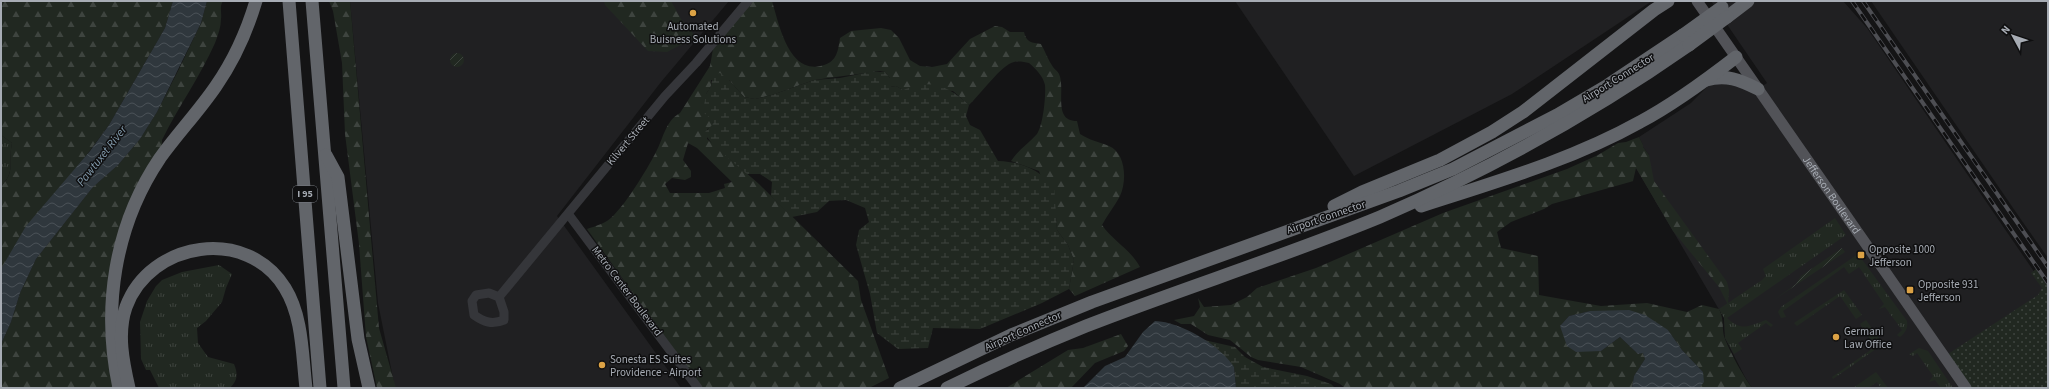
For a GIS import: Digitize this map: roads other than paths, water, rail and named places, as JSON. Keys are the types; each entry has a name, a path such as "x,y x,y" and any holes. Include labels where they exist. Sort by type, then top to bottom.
{"highway":[{"path":"119,388 112,338 112,305 117,262 128,224 142,190 160,160 216,86 228,66 242,40 256,1"},
{"name":"I 95","path":"289,1 320,388"},
{"name":"I 95","path":"312,1 344,388"},
{"path":"1286,231 1362,192 1440,160 1492,132 1523,112 1657,5 1668,1"},
{"name":"Airport Connector","path":"947,388 1086,326 1351,228 1456,181 1550,133 1623,90 1728,9 1748,1"},
{"path":"1728,9 1752,1"},
{"name":"Airport Connector","path":"900,388 1011,335 1064,313 1399,191 1480,156 1532,130 1686,40"},
{"path":"1351,228 1518,174 1601,142 1659,112 1705,81 1736,57"},
{"path":"1705,81 1717,78 1732,78 1758,89"},
{"path":"324,151 338,177 358,340 369,388"},
{"path":"129,388 121,335 123,317 130,297 142,280 164,261 182,252 209,248 228,250 246,255 263,265 281,282 296,311 306,388"}],"main road":[{"name":"Jefferson Boulevard","path":"1697,1 1966,388"}],"street":[{"name":"Kilvert Street","path":"499,297 658,105 696,63 748,1"},
{"name":"Metro Center Boulevard","path":"568,215 698,388"}],"water":[{"name":"Pawtuxet River","path":"173,1 207,1 201,23 157,112 140,139 118,165 93,187 36,259 20,293 11,322 1,344 1,269 26,226 90,151 109,125 165,28"},
{"path":"1629,310 1645,315 1668,330 1682,350 1703,372 1704,382 1700,387 1702,388 1632,388 1634,376 1645,359 1643,353 1638,354 1620,337 1601,351 1576,352 1567,346 1560,326 1569,316 1590,311"},
{"path":"1155,321 1165,322 1188,330 1210,343 1228,359 1234,367 1236,388 1083,388 1105,366 1125,357 1143,332"}],"railway":[{"path":"1852,1 2048,283"},
{"path":"1863,1 2048,267"}],"place":[{"name":"Automated Buisness Solutions","path":"693,13"},
{"name":"Opposite 1000 Jefferson","path":"1861,255"},
{"name":"Opposite 931 Jefferson","path":"1910,290"},
{"name":"Germani Law Office","path":"1836,337"},
{"name":"Sonesta ES Suites Providence - Airport","path":"602,365"}]}
